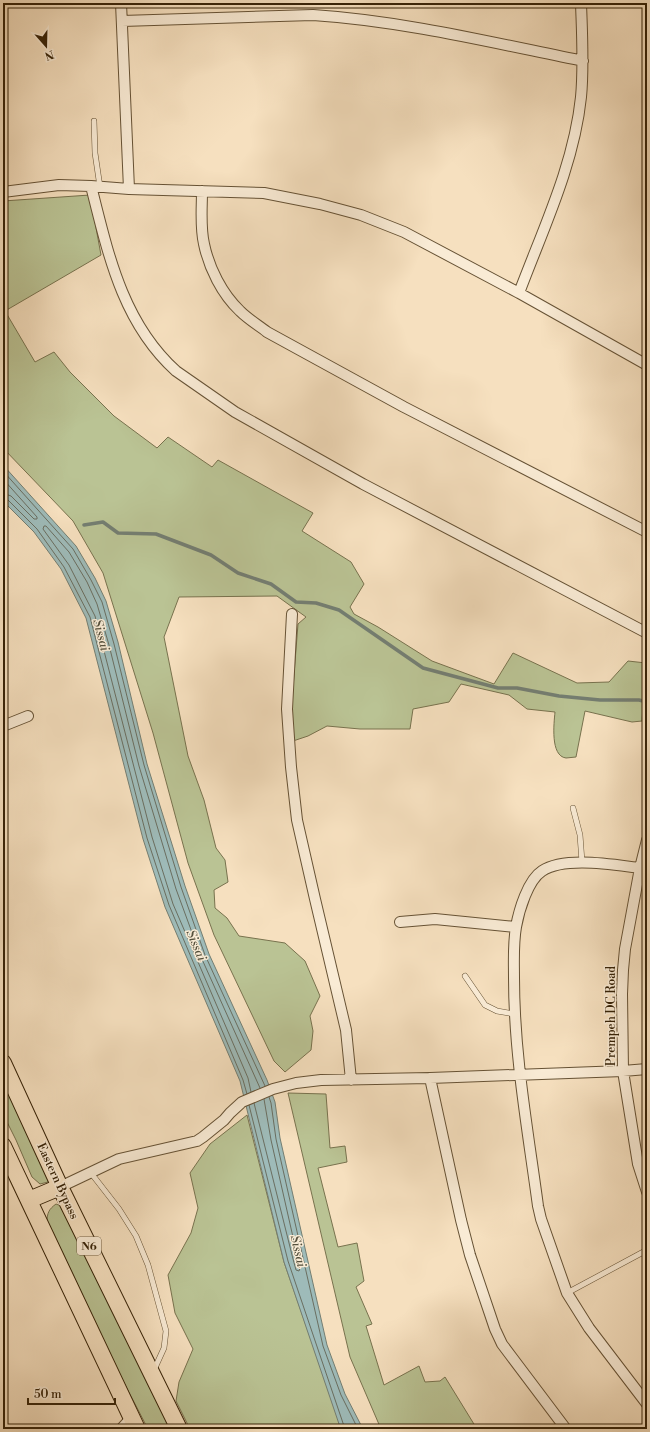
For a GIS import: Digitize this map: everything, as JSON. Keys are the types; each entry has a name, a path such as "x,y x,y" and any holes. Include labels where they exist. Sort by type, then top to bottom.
{"highway":[{"name":"Eastern Bypass","path":"3,1062 60,1186 179,1429"},
{"path":"3,1146 29,1200 130,1425"},
{"path":"29,1200 60,1186"}],"street":[{"path":"121,3 129,189"},
{"path":"519,293 567,165 581,98 583,61 581,3"},
{"path":"122,21 313,15 328,16 414,28 583,61"},
{"path":"3,192 59,185 129,189 264,193 320,204 361,215 404,232 519,293 647,365"},
{"path":"96,187 108,256 120,289 132,314 150,342 176,370 235,412 363,484 647,633"},
{"path":"202,191 202,225 204,243 210,265 228,296 240,311 254,323 267,332 404,407 647,532"},
{"path":"292,614 287,709 291,767 297,820 314,899 346,1030 351,1080"},
{"path":"3,726 28,716"},
{"name":"Prempeh DC Road","path":"646,846 640,868 625,949 623,970 623,1071 638,1164 647,1192"},
{"path":"640,868 582,862 548,868 536,876 525,895 516,927 514,953 514,1014 538,1206 567,1293 589,1328 647,1404"},
{"path":"400,922 435,919 516,927"},
{"path":"60,1186 90,1174 119,1159 197,1141 224,1120 242,1102 273,1089 308,1081 521,1075 647,1069"},
{"path":"430,1078 470,1255 495,1329 502,1344 566,1429"}],"lane":[{"path":"94,120 96,187"},
{"path":"573,808 580,835 582,862"},
{"path":"465,976 485,1005 491,1009 514,1014"},
{"path":"90,1174 119,1209 136,1236 148,1265 166,1331 164,1348 152,1375"},
{"path":"567,1293 647,1250"}],"green space":[{"path":"90,195 101,255 5,311 35,362 54,352 70,372 114,416 157,448 168,437 212,467 218,460 313,513 302,531 351,562 364,584 350,607 354,614 378,627 432,661 494,684 513,653 577,683 609,682 628,661 646,663 642,721 632,722 585,711 576,757 566,758 557,752 554,738 555,712 527,709 509,695 461,684 449,702 413,709 410,729 360,729 327,726 308,736 293,741 291,713 298,624 306,617 277,596 179,597 164,637 188,756 204,800 216,848 225,860 228,882 214,890 215,908 227,918 239,936 285,943 305,961 320,996 310,1016 313,1031 311,1050 285,1072 274,1061 214,935 188,863 153,733 103,573 73,521 3,448 3,201"},
{"path":"3,1079 51,1175 48,1182 40,1184 32,1177 3,1114"},
{"path":"288,1093 326,1094 330,1148 345,1146 347,1162 318,1168 338,1247 357,1243 364,1281 356,1287 372,1324 366,1326 384,1385 419,1366 425,1382 440,1381 445,1377 477,1429 381,1429 350,1357"},
{"path":"247,1115 284,1262 342,1429 190,1429 176,1401 179,1382 193,1349 175,1313 168,1275 191,1233 198,1208 190,1173 210,1144"},
{"path":"56,1204 66,1208 170,1429 148,1429 121,1377 47,1222 49,1212"}],"water":[{"name":"Sissai","path":"3,465 76,546 95,578 106,601 118,642 147,764 185,886 209,954 267,1080 275,1102 280,1138 327,1345 345,1394 363,1429 342,1429 339,1424 284,1262 240,1081 165,907 143,839 86,618 61,569 34,532 3,501"}],"waterway":[{"path":"84,525 103,522 118,533 156,534 211,555 238,573 271,584 296,602 316,603 339,610 423,668 498,688 517,688 559,696 600,700 639,700 647,702"}]}
